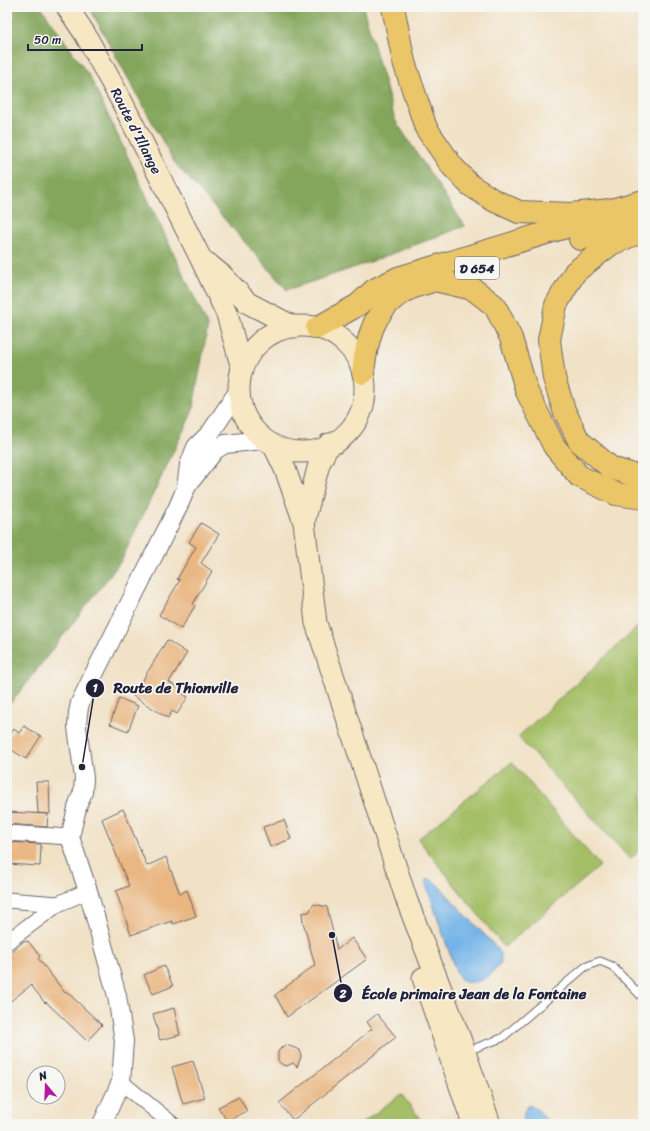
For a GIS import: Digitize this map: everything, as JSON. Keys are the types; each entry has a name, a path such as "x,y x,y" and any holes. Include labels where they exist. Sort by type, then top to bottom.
{"highway":[{"path":"393,7 404,62 426,128 452,166 470,185 493,200 519,212 572,214 611,210"},
{"name":"D 654","path":"316,328 358,305 374,290 398,278 602,216 611,210 643,201"},
{"name":"D 654","path":"363,373 366,346 378,316 388,302 409,289 435,280 643,220"},
{"path":"643,231 611,244 575,272 556,305 549,340 554,378 564,410 579,441 611,468 643,478"},
{"path":"435,280 473,289 495,306 511,338 527,392 554,446 579,476 616,494 643,498"}],"main road":[{"name":"Route d'Illange","path":"66,7 84,34 121,100 228,314 242,369"},
{"name":"Route d'Illange","path":"200,257 224,277 248,303 294,327"},
{"path":"269,444 294,451 315,451 340,440 354,425 362,408 365,387 363,373 354,353 341,340 316,328 305,326 294,327 273,333 259,342 246,359 242,369 239,390 240,402 246,419 269,444 285,469 304,522 316,623 407,901 463,1046 490,1124"},
{"path":"304,522 319,464 329,444"},
{"path":"407,901 417,958 473,1124"},
{"path":"440,1029 450,1040 463,1046"}],"street":[{"path":"186,488 189,465 196,447 211,432 239,390"},
{"path":"102,1124 120,1082 124,1041 117,996 88,891 70,837 78,804 83,792 84,778 77,727 80,703 178,507 186,488 215,450 225,444 269,444"},
{"path":"7,833 70,837"},
{"path":"7,942 58,904 88,891"},
{"path":"7,900 58,904"},
{"path":"120,1082 172,1124"}],"lane":[{"path":"463,1046 502,1038 585,967 600,961 612,966 643,998"}],"green space":[{"path":"7,7 41,7 90,77 208,326 192,413 121,561 7,708"},
{"path":"89,7 363,7 395,120 465,226 365,264 287,290 174,162"},
{"path":"643,622 643,848 630,859 518,737"},
{"path":"512,762 600,866 504,947 418,839"},
{"path":"401,1094 424,1124 361,1124"}],"water":[{"path":"426,879 430,879 437,884 496,947 501,956 501,963 489,976 480,981 463,982 456,972 426,884"},
{"path":"529,1105 538,1110 550,1124 523,1124 524,1111"}],"building":[{"path":"201,523 219,534 201,563 212,571 193,604 195,606 181,629 159,615 180,580 177,579 196,547 189,542"},
{"path":"167,640 187,653 169,682 183,691 182,693 188,697 177,714 172,711 168,718 133,696"},
{"path":"119,698 138,706 128,731 110,724"},
{"path":"24,726 41,736 26,759 7,747 7,740 14,729 19,733"},
{"path":"36,782 49,782 50,814 38,813"},
{"path":"123,809 147,866 166,857 180,894 187,890 196,916 173,924 172,921 131,935 116,891 129,886 102,819"},
{"path":"7,812 48,814 47,827 7,824"},
{"path":"284,820 291,839 270,847 263,827"},
{"path":"7,842 41,844 40,866 7,864"},
{"path":"314,904 327,907 337,950 352,938 367,959 287,1017 275,995 315,965 303,922 302,913 309,912"},
{"path":"24,941 28,941 40,956 38,958 65,993 67,992 102,1025 87,1041 46,1002 45,1003 31,985 7,1004 7,955"},
{"path":"164,966 173,986 153,994 144,975"},
{"path":"174,1008 180,1035 160,1040 153,1014"},
{"path":"377,1014 396,1037 293,1120 279,1103 372,1029 367,1022"},
{"path":"286,1045 300,1050 301,1057 297,1067 293,1063 287,1066 278,1061 278,1052"},
{"path":"193,1061 205,1098 183,1104 172,1067"},
{"path":"239,1097 247,1111 227,1121 218,1107"}],"place":[{"name":"Route de Thionville","path":"82,767"},
{"name":"École primaire Jean de la Fontaine","path":"332,935"}]}
